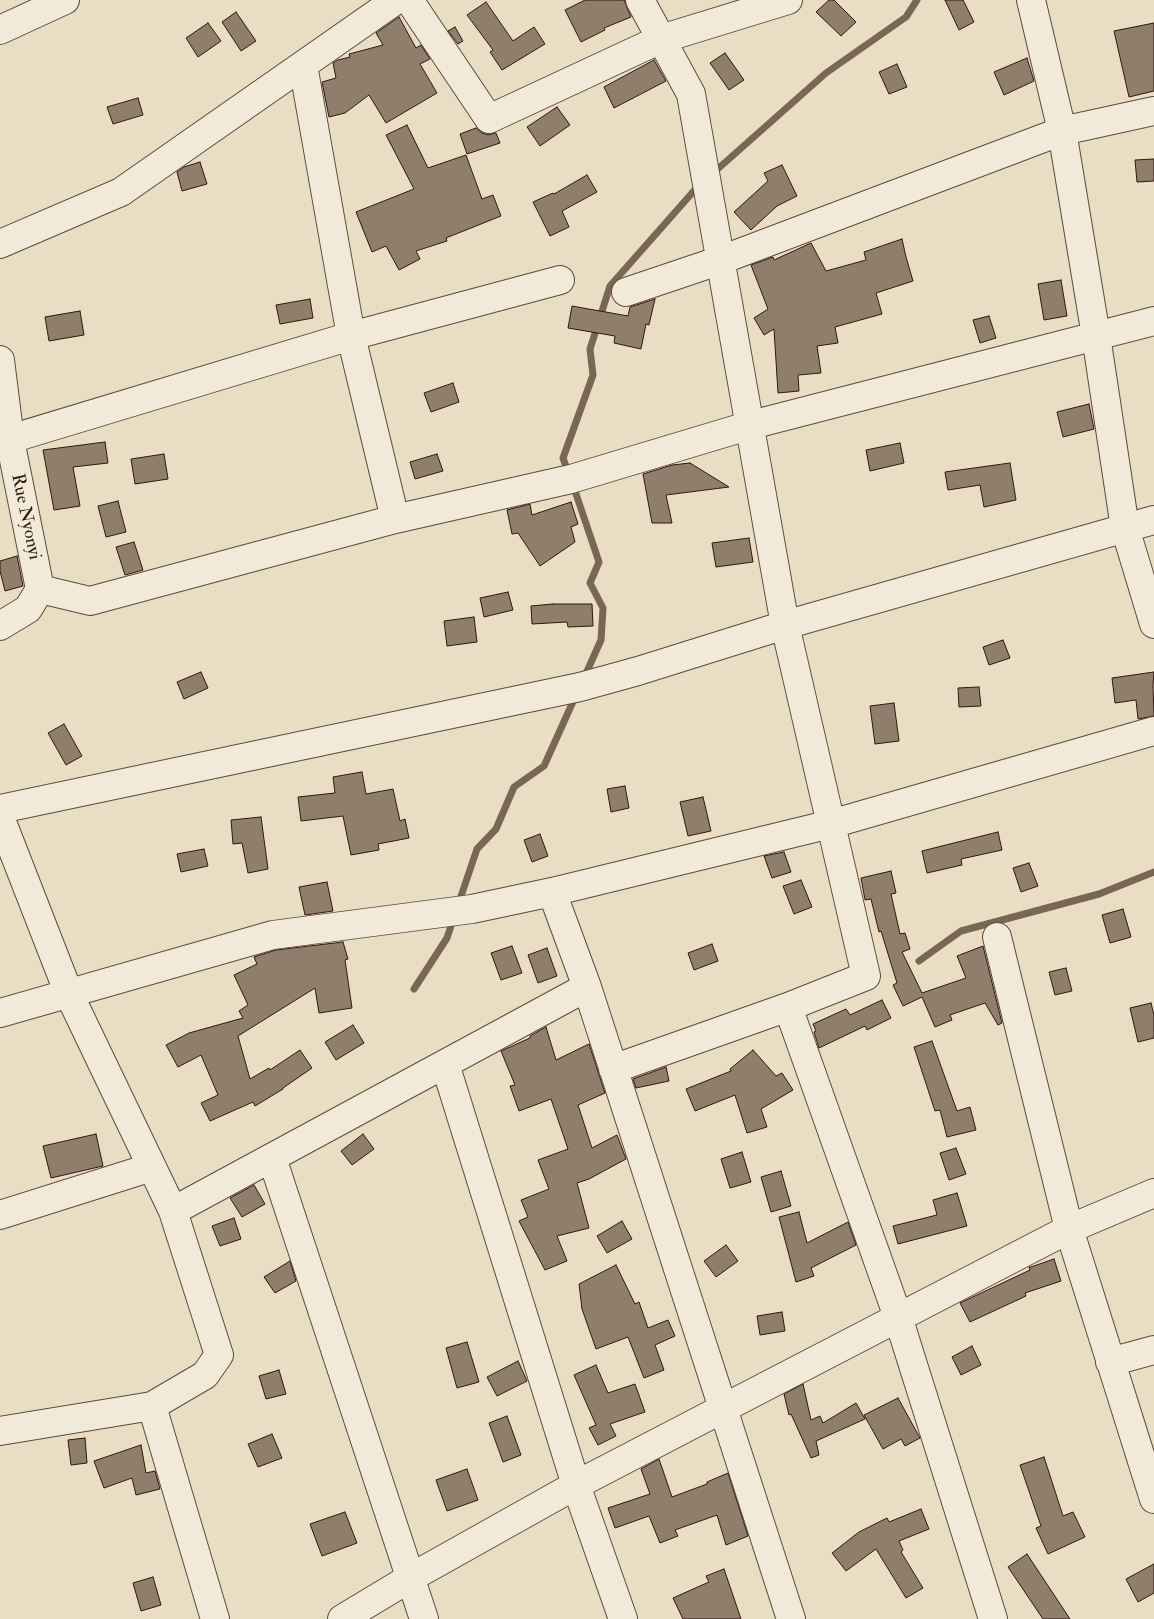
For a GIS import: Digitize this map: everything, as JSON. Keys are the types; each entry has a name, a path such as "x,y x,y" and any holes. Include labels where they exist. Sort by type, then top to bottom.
{"street":[{"path":"0,30 65,0"},
{"path":"0,244 121,192 396,0"},
{"path":"409,0 488,119 661,39 788,0"},
{"path":"613,1069 788,1007 866,976 785,625 691,94 640,0"},
{"path":"1031,0 1062,131 1125,528 1154,624"},
{"path":"303,65 351,336 395,519"},
{"path":"626,292 721,260 1062,131 1154,111"},
{"path":"5,441 351,336 560,280"},
{"path":"0,626 28,609 40,589 90,601 395,519 571,479 751,425 1154,321"},
{"name":"Rue Nyonyi","path":"0,360 5,441 40,589"},
{"path":"0,809 580,687 785,625 1154,520"},
{"path":"0,1013 273,936 460,910 552,892 831,824 1154,731"},
{"path":"0,817 69,994 173,1211 219,1355 205,1375 152,1406 0,1430"},
{"path":"552,892 613,1069 791,1619"},
{"path":"997,937 1069,1229 1154,1499"},
{"path":"173,1211 586,987"},
{"path":"788,1007 898,1317 993,1619"},
{"path":"444,1064 576,1486 624,1619"},
{"path":"272,1158 424,1619"},
{"path":"0,1215 152,1167"},
{"path":"342,1619 410,1578 576,1486 724,1408 1069,1229 1154,1193"},
{"path":"1110,1362 1154,1350"},
{"path":"152,1406 215,1619"}],"building":[{"path":"585,0 624,0 631,17 604,28 605,30 581,42 565,10"},
{"path":"829,0 834,0 856,22 841,36 816,12"},
{"path":"945,0 963,0 974,22 959,30"},
{"path":"486,2 513,41 534,27 545,44 502,70 490,52 493,50 467,15"},
{"path":"236,12 256,41 241,51 222,22"},
{"path":"399,17 416,48 421,45 430,59 420,64 437,93 386,123 369,95 345,113 329,117 322,82 336,78 333,63 350,57 349,54 383,45 376,33"},
{"path":"208,23 221,41 198,57 186,38"},
{"path":"1154,23 1154,91 1129,97 1114,31"},
{"path":"455,27 463,41 458,44 448,31"},
{"path":"725,53 744,80 729,90 710,63"},
{"path":"1027,58 1034,81 1004,95 994,72"},
{"path":"654,60 666,81 614,108 604,87"},
{"path":"897,64 907,87 889,94 879,72"},
{"path":"138,98 143,115 113,124 107,107"},
{"path":"557,107 570,125 540,146 527,127"},
{"path":"407,125 428,168 466,155 482,199 493,195 501,216 446,238 447,241 416,251 420,259 399,270 386,246 372,252 356,212 414,189 386,135"},
{"path":"476,128 488,135 496,133 500,143 467,154 460,134"},
{"path":"1154,159 1154,181 1137,182 1135,160"},
{"path":"200,162 207,184 182,191 177,172 184,167"},
{"path":"782,165 797,196 777,206 751,230 734,212 768,181 764,173"},
{"path":"587,175 597,192 562,211 569,227 550,236 533,202 554,194"},
{"path":"902,239 913,281 876,293 882,314 835,327 838,343 817,346 821,373 798,375 799,391 778,393 774,329 764,335 754,318 768,309 751,265 773,257 774,260 811,243 826,271 866,260 864,252"},
{"path":"1061,280 1067,316 1044,320 1038,284"},
{"path":"310,299 313,318 280,324 276,305"},
{"path":"655,299 649,325 646,324 641,349 614,343 615,336 568,328 572,306 628,316 630,307"},
{"path":"80,311 84,335 49,341 45,317"},
{"path":"989,316 996,338 980,343 973,320"},
{"path":"453,383 459,402 431,412 424,393"},
{"path":"1089,404 1094,429 1063,437 1057,412"},
{"path":"105,442 108,463 73,467 80,506 54,510 43,450"},
{"path":"900,443 904,463 870,471 866,450"},
{"path":"164,454 168,479 135,484 131,459"},
{"path":"437,454 443,471 415,479 410,462"},
{"path":"690,463 729,487 666,495 672,523 652,523 643,474 672,465"},
{"path":"1010,463 1016,500 984,507 980,485 948,490 945,472"},
{"path":"118,501 126,532 106,537 98,506"},
{"path":"571,502 578,524 571,527 575,542 540,566 518,533 512,534 507,510 530,504 532,515"},
{"path":"749,538 753,562 716,567 712,543"},
{"path":"134,542 143,570 125,575 116,547"},
{"path":"17,556 23,586 5,591 0,571 0,561"},
{"path":"508,592 513,610 484,617 480,598"},
{"path":"592,604 593,626 568,627 567,622 532,624 531,606"},
{"path":"474,617 477,642 447,646 444,621"},
{"path":"1003,640 1010,658 989,665 983,647"},
{"path":"201,672 208,688 184,699 177,682"},
{"path":"1154,672 1154,716 1138,719 1136,700 1115,703 1112,678"},
{"path":"979,687 981,706 959,707 958,688"},
{"path":"894,703 899,741 875,744 870,706"},
{"path":"64,724 82,756 66,765 48,733"},
{"path":"362,772 366,794 393,789 400,821 405,819 409,838 378,844 379,850 351,855 343,816 301,821 298,797 335,793 333,777"},
{"path":"625,786 629,808 611,812 607,789"},
{"path":"703,797 711,831 688,836 680,802"},
{"path":"261,817 268,869 248,873 242,843 233,844 231,820"},
{"path":"998,832 1002,850 961,859 962,865 927,873 922,851"},
{"path":"540,834 548,856 532,862 524,840"},
{"path":"204,849 208,866 181,872 177,854"},
{"path":"784,852 791,872 772,878 764,856"},
{"path":"1029,863 1038,886 1021,892 1013,868"},
{"path":"891,871 896,893 891,894 900,934 905,933 910,949 902,952 922,993 966,978 957,956 983,946 1002,1023 998,1025 985,1003 950,1015 952,1020 935,1027 922,997 903,1006 893,985 897,983 881,931 879,932 871,899 865,900 861,878"},
{"path":"801,880 812,907 794,914 783,886"},
{"path":"327,882 333,911 305,915 299,887"},
{"path":"1123,909 1131,937 1110,943 1102,915"},
{"path":"343,942 348,959 345,960 352,1008 319,1013 315,988 238,1036 250,1079 269,1068 270,1070 300,1050 312,1068 255,1106 253,1102 210,1121 201,1103 218,1095 201,1055 178,1067 166,1045 189,1033 243,1018 239,1011 248,1005 234,975 257,964 254,957 276,950"},
{"path":"712,944 718,961 694,970 688,953"},
{"path":"512,946 522,973 501,980 491,953"},
{"path":"547,948 557,976 538,983 528,955"},
{"path":"1066,968 1072,991 1055,995 1049,972"},
{"path":"882,1000 891,1018 867,1030 865,1026 819,1048 813,1024 846,1009 850,1015"},
{"path":"1151,1003 1154,1015 1154,1038 1138,1042 1130,1008"},
{"path":"353,1025 364,1043 336,1060 325,1042"},
{"path":"546,1027 556,1060 589,1044 605,1093 578,1105 592,1148 617,1135 626,1159 589,1179 577,1183 589,1228 557,1236 567,1261 545,1270 519,1221 528,1217 521,1200 549,1189 538,1160 568,1149 551,1099 519,1111 510,1086 515,1085 501,1051 530,1038 530,1036"},
{"path":"932,1041 957,1111 970,1107 976,1130 947,1137 940,1110 935,1111 914,1047"},
{"path":"753,1050 776,1076 782,1073 793,1090 761,1109 767,1127 747,1133 735,1095 695,1111 686,1089 731,1071 730,1069"},
{"path":"666,1067 669,1081 636,1088 633,1079"},
{"path":"96,1134 103,1166 51,1178 43,1146"},
{"path":"363,1134 374,1149 352,1165 341,1151"},
{"path":"956,1148 966,1174 949,1180 940,1153"},
{"path":"742,1152 751,1182 730,1188 721,1159"},
{"path":"781,1171 791,1206 771,1212 761,1177"},
{"path":"254,1185 265,1204 242,1217 230,1198"},
{"path":"957,1193 967,1226 898,1244 893,1226 937,1215 933,1200"},
{"path":"799,1212 807,1243 848,1222 856,1245 811,1268 814,1276 796,1282 779,1217"},
{"path":"234,1218 241,1239 220,1246 212,1226"},
{"path":"622,1221 632,1239 607,1253 597,1236"},
{"path":"726,1245 738,1261 716,1277 704,1261"},
{"path":"1054,1259 1061,1281 1025,1293 1026,1296 970,1322 960,1303 1030,1270 1029,1267"},
{"path":"290,1261 296,1281 275,1293 264,1277"},
{"path":"616,1265 635,1304 639,1302 648,1328 668,1320 675,1336 655,1345 664,1370 644,1378 628,1337 596,1349 582,1309 579,1284"},
{"path":"782,1312 785,1331 760,1335 757,1316"},
{"path":"467,1342 479,1382 457,1388 446,1348"},
{"path":"972,1346 981,1365 961,1375 952,1357"},
{"path":"518,1361 527,1381 497,1396 487,1377"},
{"path":"596,1365 608,1393 635,1384 645,1412 610,1424 616,1436 598,1445 589,1428 596,1425 574,1375"},
{"path":"279,1370 286,1394 266,1399 259,1376"},
{"path":"803,1384 811,1420 820,1416 823,1423 856,1403 865,1419 816,1441 819,1455 811,1458 791,1414 789,1415 784,1394"},
{"path":"898,1398 920,1438 905,1446 901,1439 883,1449 864,1415"},
{"path":"507,1416 521,1455 503,1462 489,1423"},
{"path":"272,1434 282,1458 258,1467 248,1444"},
{"path":"85,1438 87,1463 71,1465 68,1440"},
{"path":"141,1445 146,1473 155,1471 160,1489 136,1495 132,1478 104,1488 94,1461"},
{"path":"1044,1457 1063,1516 1073,1512 1085,1537 1048,1554 1036,1528 1041,1526 1020,1465"},
{"path":"659,1459 672,1497 707,1484 707,1482 728,1473 748,1536 726,1545 717,1515 675,1530 678,1536 660,1543 649,1516 615,1528 608,1508 650,1494 641,1469"},
{"path":"467,1469 478,1500 447,1511 436,1480"},
{"path":"921,1509 929,1529 899,1541 903,1550 901,1552 923,1588 906,1598 876,1549 846,1571 832,1553 859,1532 887,1518 889,1522"},
{"path":"345,1512 357,1543 322,1556 310,1524"},
{"path":"1027,1554 1070,1619 1043,1619 1008,1567"},
{"path":"1154,1564 1154,1593 1138,1602 1126,1579"},
{"path":"724,1569 741,1619 683,1619 673,1598 709,1582 706,1576"},
{"path":"153,1577 161,1605 141,1611 133,1583"}],"waterway":[{"path":"712,174 826,73 906,17 917,0"},
{"path":"569,475 563,458 593,375 590,349 610,286 700,184"},
{"path":"573,485 599,562 590,583 603,608 601,640 584,678"},
{"path":"458,905 477,849 496,829 514,787 544,766 576,695"},
{"path":"919,961 961,931 1099,894 1154,872"},
{"path":"414,989 447,938 454,917"}]}
